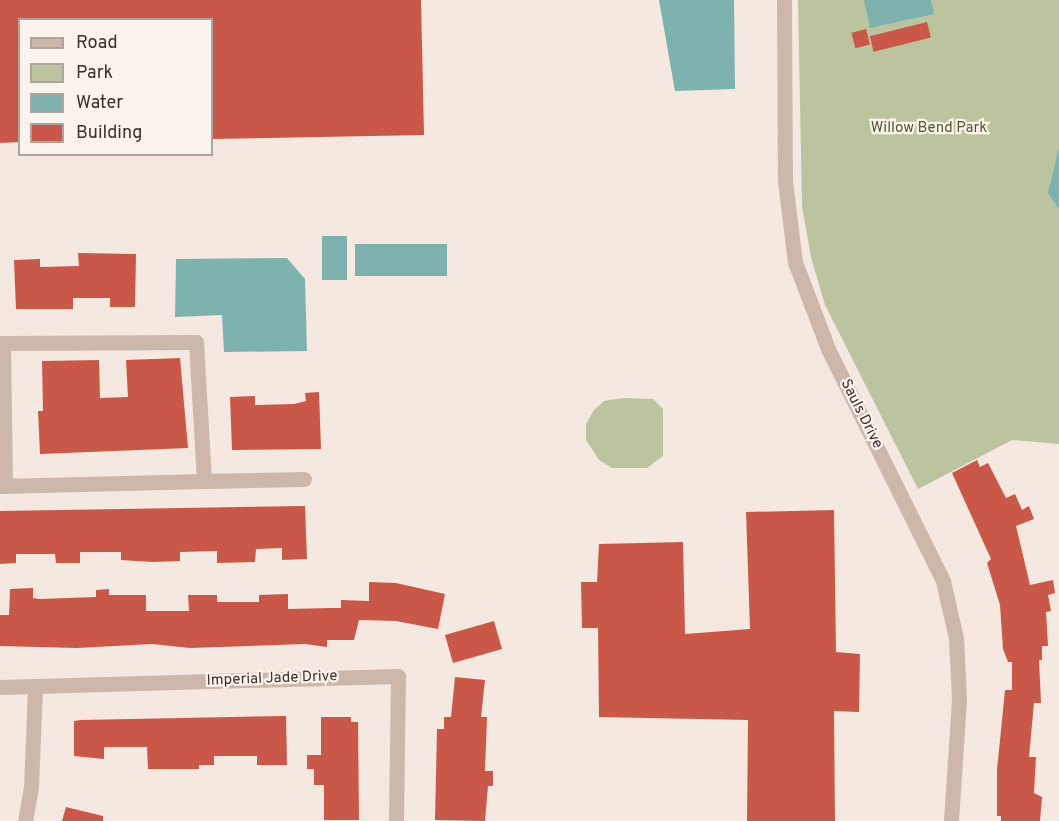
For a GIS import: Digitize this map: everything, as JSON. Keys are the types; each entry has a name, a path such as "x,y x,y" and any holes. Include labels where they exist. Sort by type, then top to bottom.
{"street":[{"name":"Sauls Drive","path":"784,0 785,181 795,262 828,350 943,581 956,638 959,700 951,821"},
{"path":"204,481 196,342 2,343 3,486 304,479"},
{"name":"Imperial Jade Drive","path":"0,687 398,676 396,821"},
{"path":"25,821 31,787 34,686"}],"green space":[{"name":"Willow Bend Park","path":"798,0 1059,0 1059,444 1012,440 918,489 825,305 811,257 802,207"},
{"path":"623,398 653,399 663,409 663,456 647,468 612,468 599,460 586,440 586,424 594,410 604,401"}],"water":[{"path":"659,0 734,0 735,89 675,91"},
{"path":"864,0 931,0 934,14 870,28"},
{"path":"1059,147 1059,209 1048,193"},
{"path":"322,236 347,236 347,280 322,280"},
{"path":"355,244 447,244 447,276 355,276"},
{"path":"287,258 305,279 307,351 224,352 222,315 175,317 176,259"}],"building":[{"path":"0,0 421,0 424,135 213,139 213,18 18,18 18,142 0,143"},
{"path":"927,22 931,38 874,52 870,36"},
{"path":"866,29 870,45 855,48 851,33"},
{"path":"78,253 136,254 135,307 110,307 110,298 73,298 73,309 16,309 14,260 40,259 40,267 79,266"},
{"path":"180,358 188,448 40,454 38,411 43,411 42,361 99,360 100,398 128,397 126,360"},
{"path":"319,392 321,449 232,450 230,397 255,396 255,405 294,404 306,401 305,393"},
{"path":"977,460 980,467 988,463 1006,498 1015,494 1022,510 1029,506 1034,519 1016,526 1030,585 1053,580 1055,593 1048,595 1051,611 1046,612 1048,646 1042,646 1042,660 1039,660 1041,703 1034,703 1029,757 1036,757 1034,793 1042,797 1040,821 1001,821 1001,816 997,816 997,770 1005,690 1012,690 1012,662 1008,662 1003,649 1000,605 987,563 991,559 952,473"},
{"path":"305,506 307,559 282,560 282,548 256,549 255,562 217,563 217,551 180,552 180,561 153,562 121,560 121,552 80,552 80,563 56,563 55,554 16,554 16,563 0,564 0,511"},
{"path":"834,510 836,652 860,654 859,712 834,711 835,821 747,821 748,720 599,717 598,628 582,628 581,582 597,582 599,544 683,542 685,634 750,629 746,512"},
{"path":"369,582 396,583 445,594 438,629 396,621 359,620 354,640 327,640 327,647 305,644 190,648 152,644 77,648 0,646 0,615 9,615 10,589 33,588 33,598 39,599 96,597 96,590 109,589 109,595 146,595 146,611 189,611 188,595 217,595 217,602 259,602 259,595 288,594 288,609 341,608 341,600 369,601"},
{"path":"494,621 502,649 453,663 445,635"},
{"path":"455,677 485,680 481,717 487,717 485,771 493,771 493,786 488,786 485,821 435,820 437,729 444,729 444,717 451,717"},
{"path":"286,716 287,765 257,765 257,756 214,756 214,765 199,765 199,769 148,769 147,747 104,747 104,759 74,756 74,721"},
{"path":"321,717 351,717 351,722 358,722 359,820 324,820 324,785 314,785 314,769 307,769 307,755 321,755"},
{"path":"66,807 103,816 103,821 62,821"}]}
